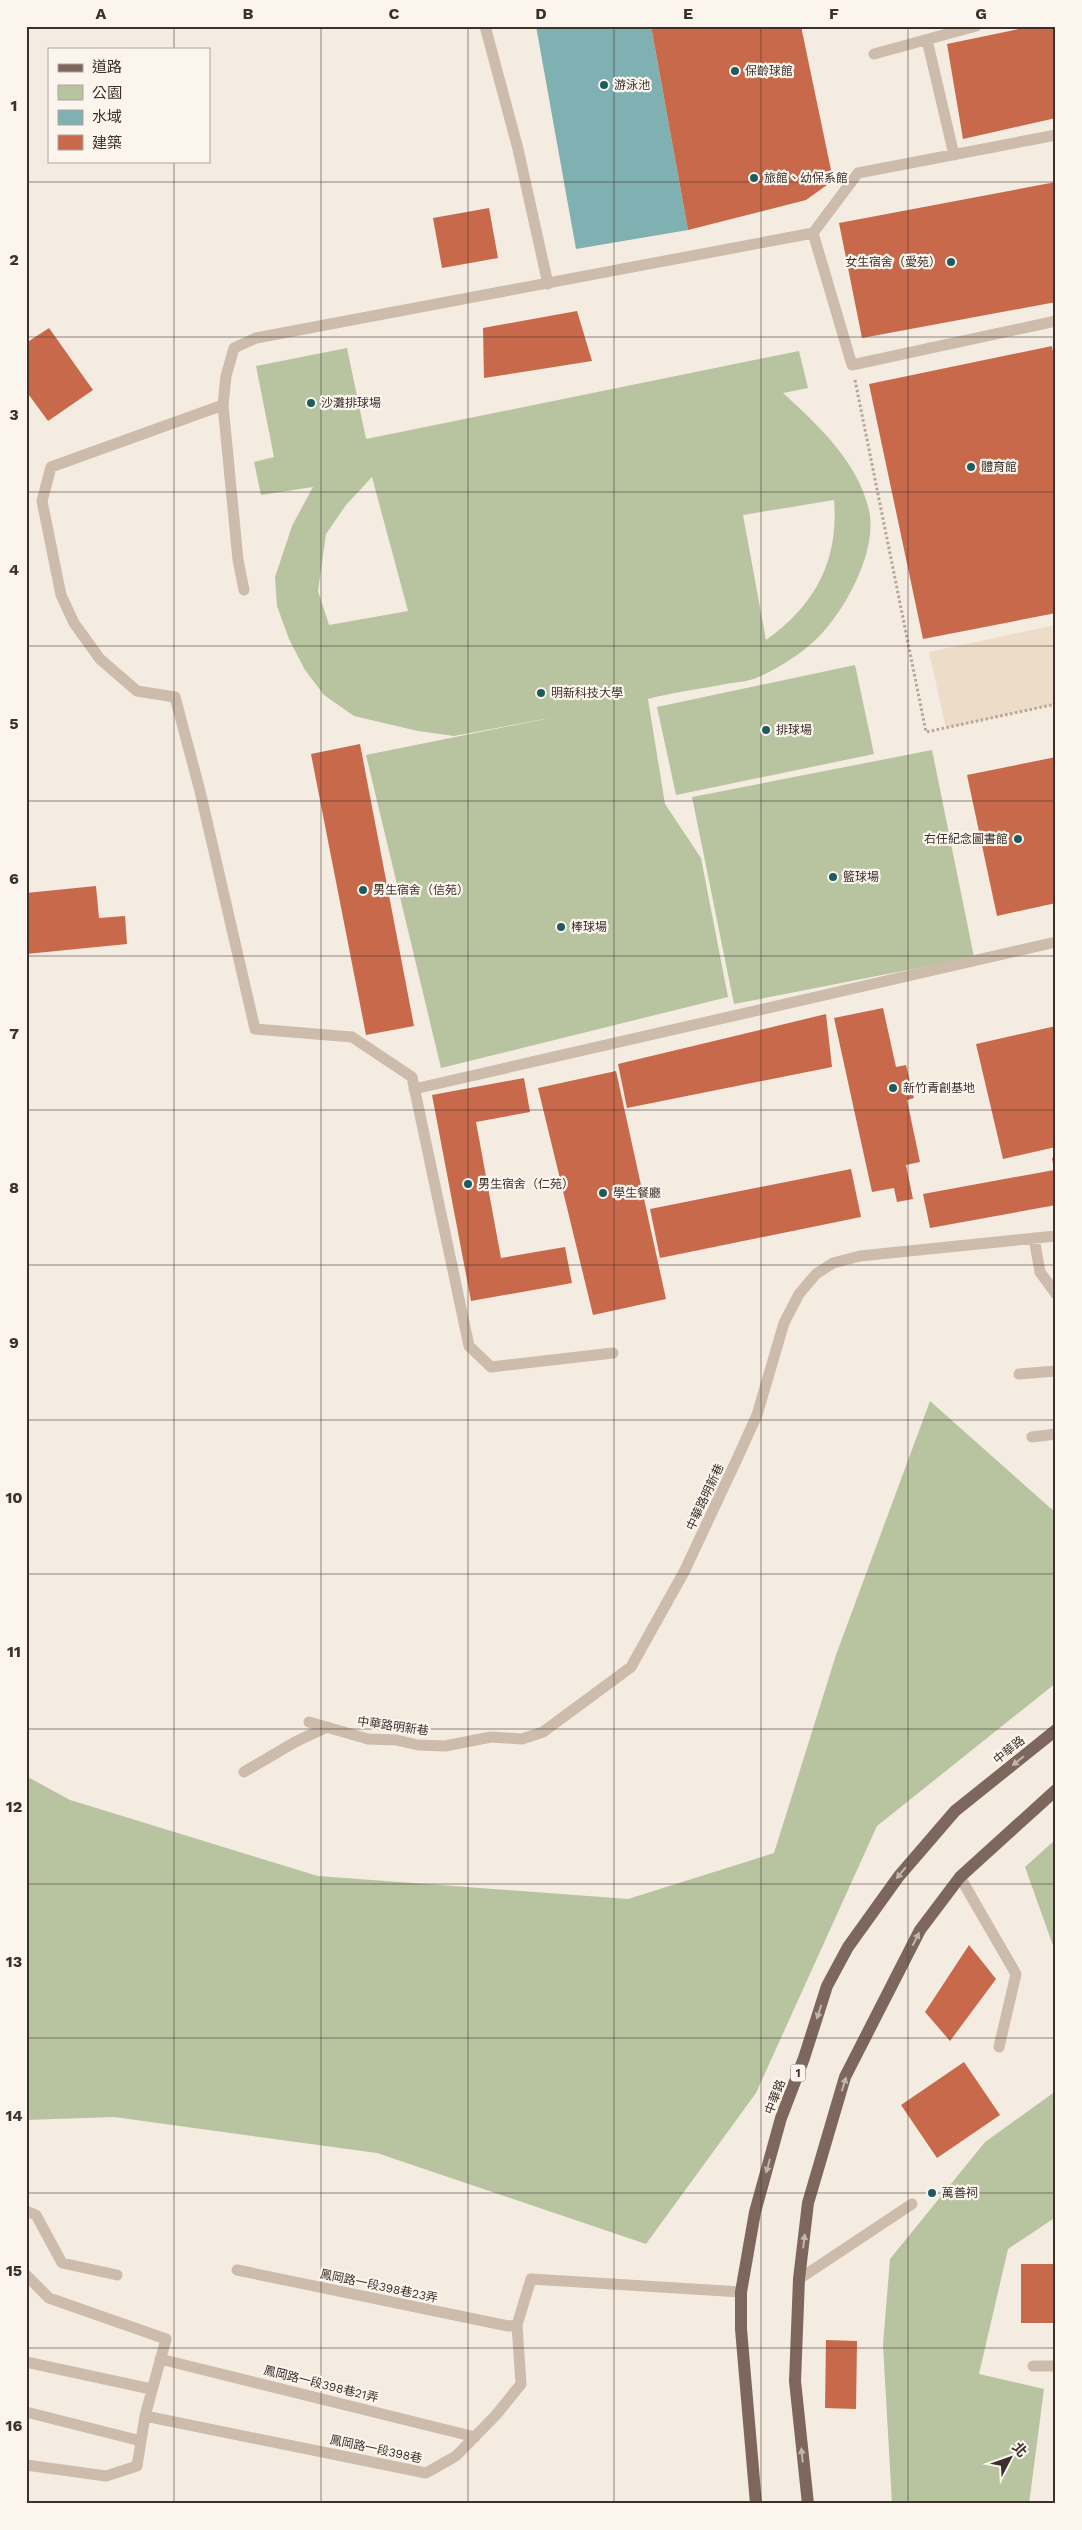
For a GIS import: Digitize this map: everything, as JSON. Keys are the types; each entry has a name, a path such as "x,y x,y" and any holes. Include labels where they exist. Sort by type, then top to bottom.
{"main road":[{"name":"中華路","path":"756,2504 741,2329 741,2292 755,2212 781,2118 804,2058 828,1986 848,1947 899,1876 955,1811 1056,1730"},
{"path":"808,2504 795,2381 799,2279 808,2203 845,2078 920,1930 960,1877 1056,1790"}],"lane":[{"path":"485,26 518,148 548,284"},
{"path":"874,54 976,26"},
{"path":"927,40 954,155"},
{"path":"244,590 238,560 223,406 226,376 234,348 256,338 814,233 858,173 1056,135"},
{"path":"814,233 852,365 1056,320"},
{"path":"223,406 51,467 42,501 61,595 74,624 100,659 137,691 175,697 200,791 255,1029 352,1037 412,1077 469,1346 490,1367 613,1353"},
{"path":"414,1089 1056,942"},
{"name":"中華路明新巷","path":"309,1722 368,1739 396,1740 418,1746 445,1746 491,1737 522,1739 543,1732 631,1667 684,1572 745,1442 757,1415 784,1323 799,1294 816,1274 834,1264 860,1256 1056,1236"},
{"path":"1034,1238 1040,1272 1056,1294"},
{"path":"1019,1374 1056,1371"},
{"path":"1032,1437 1056,1434"},
{"path":"244,1772 295,1742 327,1727"},
{"path":"960,1877 1016,1974 999,2047"},
{"path":"799,2279 912,2204"},
{"path":"26,2211 36,2215 62,2263 117,2275"},
{"name":"鳳岡路一段398巷23弄","path":"237,2270 508,2326 517,2325"},
{"path":"26,2275 49,2298 166,2339 151,2389 137,2466 106,2476 26,2465"},
{"name":"鳳岡路一段398巷","path":"145,2416 426,2473 456,2456 475,2437 520,2384 520,2351 517,2325 531,2279 741,2292"},
{"name":"鳳岡路一段398巷21弄","path":"160,2359 475,2437"},
{"path":"26,2362 151,2389"},
{"path":"1033,2366 1056,2366"},
{"path":"26,2412 141,2441"}],"path":[{"path":"852,365 926,732 1056,704"}],"green space":[{"path":"347,348 366,439 799,351 808,388 783,393 823,431 846,460 864,493 869,510 871,528 868,547 854,587 831,623 818,638 800,653 775,669 749,680 648,699 665,804 701,858 728,997 441,1068 366,755 555,717 454,736 418,731 354,716 324,695 305,670 289,639 277,606 275,577 292,526 313,487 261,495 254,462 274,457 256,366","holes":["372,477 408,611 329,625 318,591 326,534 346,505","834,500 835,522 832,543 828,562 820,580 798,612 766,640 743,515"]},
{"name":"排球場","path":"855,665 874,754 676,795 657,707"},
{"name":"籃球場","path":"932,750 974,957 734,1004 692,797"},
{"path":"930,1401 1056,1513 1056,1683 877,1826 756,2093 646,2244 377,2153 114,2117 26,2120 26,1776 70,1800 318,1876 628,1899 774,1853 836,1655"},
{"path":"1056,1839 1056,1954 1025,1867"},
{"path":"1056,2091 1056,2217 1008,2249 979,2374 1044,2389 1029,2504 892,2504 883,2345 890,2259 985,2142"}],"shaded area":[{"path":"1056,625 1056,704 946,728 929,652"}],"water":[{"name":"游泳池","path":"536,26 651,26 688,230 576,249"}],"building":[{"path":"651,26 801,26 831,170 827,185 806,200 688,230"},
{"path":"1033,26 1056,26 1056,118 963,139 947,44"},
{"name":"女生宿舍（愛苑）","path":"1056,182 1056,302 862,338 839,223"},
{"path":"489,208 498,258 442,268 433,218"},
{"path":"577,311 592,361 484,378 483,328"},
{"path":"49,328 93,390 48,421 26,391 26,343"},
{"name":"體育館","path":"1052,346 1056,367 1056,613 923,639 869,384"},
{"name":"男生宿舍（信苑）","path":"360,744 414,1026 366,1035 311,754"},
{"name":"右任紀念圖書館","path":"1056,757 1056,903 997,916 967,775"},
{"path":"96,886 99,918 125,916 127,944 26,954 26,893"},
{"path":"883,1008 896,1067 906,1065 914,1098 907,1100 920,1162 906,1165 913,1199 897,1202 894,1188 872,1192 834,1018"},
{"path":"826,1014 832,1067 627,1108 618,1064"},
{"path":"1056,1026 1056,1147 1003,1159 976,1044"},
{"name":"學生餐廳","path":"616,1071 666,1299 593,1315 538,1088"},
{"name":"男生宿舍（仁苑）","path":"524,1078 530,1112 476,1122 501,1258 565,1247 572,1283 471,1301 432,1095"},
{"path":"1056,1157 1056,1205 930,1228 923,1194 1054,1170 1052,1158"},
{"path":"851,1169 861,1217 660,1258 650,1209"},
{"path":"969,1945 996,1979 950,2041 925,2012"},
{"path":"964,2062 1000,2115 937,2158 901,2105"},
{"path":"1021,2264 1056,2264 1056,2323 1021,2323"},
{"path":"826,2340 857,2341 856,2409 825,2408"}],"place":[{"name":"保齡球館","path":"735,71"},
{"name":"游泳池","path":"604,85"},
{"name":"旅館、幼保系館","path":"754,178"},
{"name":"女生宿舍（愛苑）","path":"951,262"},
{"name":"沙灘排球場","path":"311,403"},
{"name":"體育館","path":"971,467"},
{"name":"明新科技大學","path":"541,693"},
{"name":"排球場","path":"766,730"},
{"name":"右任紀念圖書館","path":"1018,839"},
{"name":"籃球場","path":"833,877"},
{"name":"男生宿舍（信苑）","path":"363,890"},
{"name":"棒球場","path":"561,927"},
{"name":"新竹青創基地","path":"893,1088"},
{"name":"男生宿舍（仁苑）","path":"468,1184"},
{"name":"學生餐廳","path":"603,1193"},
{"name":"萬善祠","path":"932,2193"}]}
